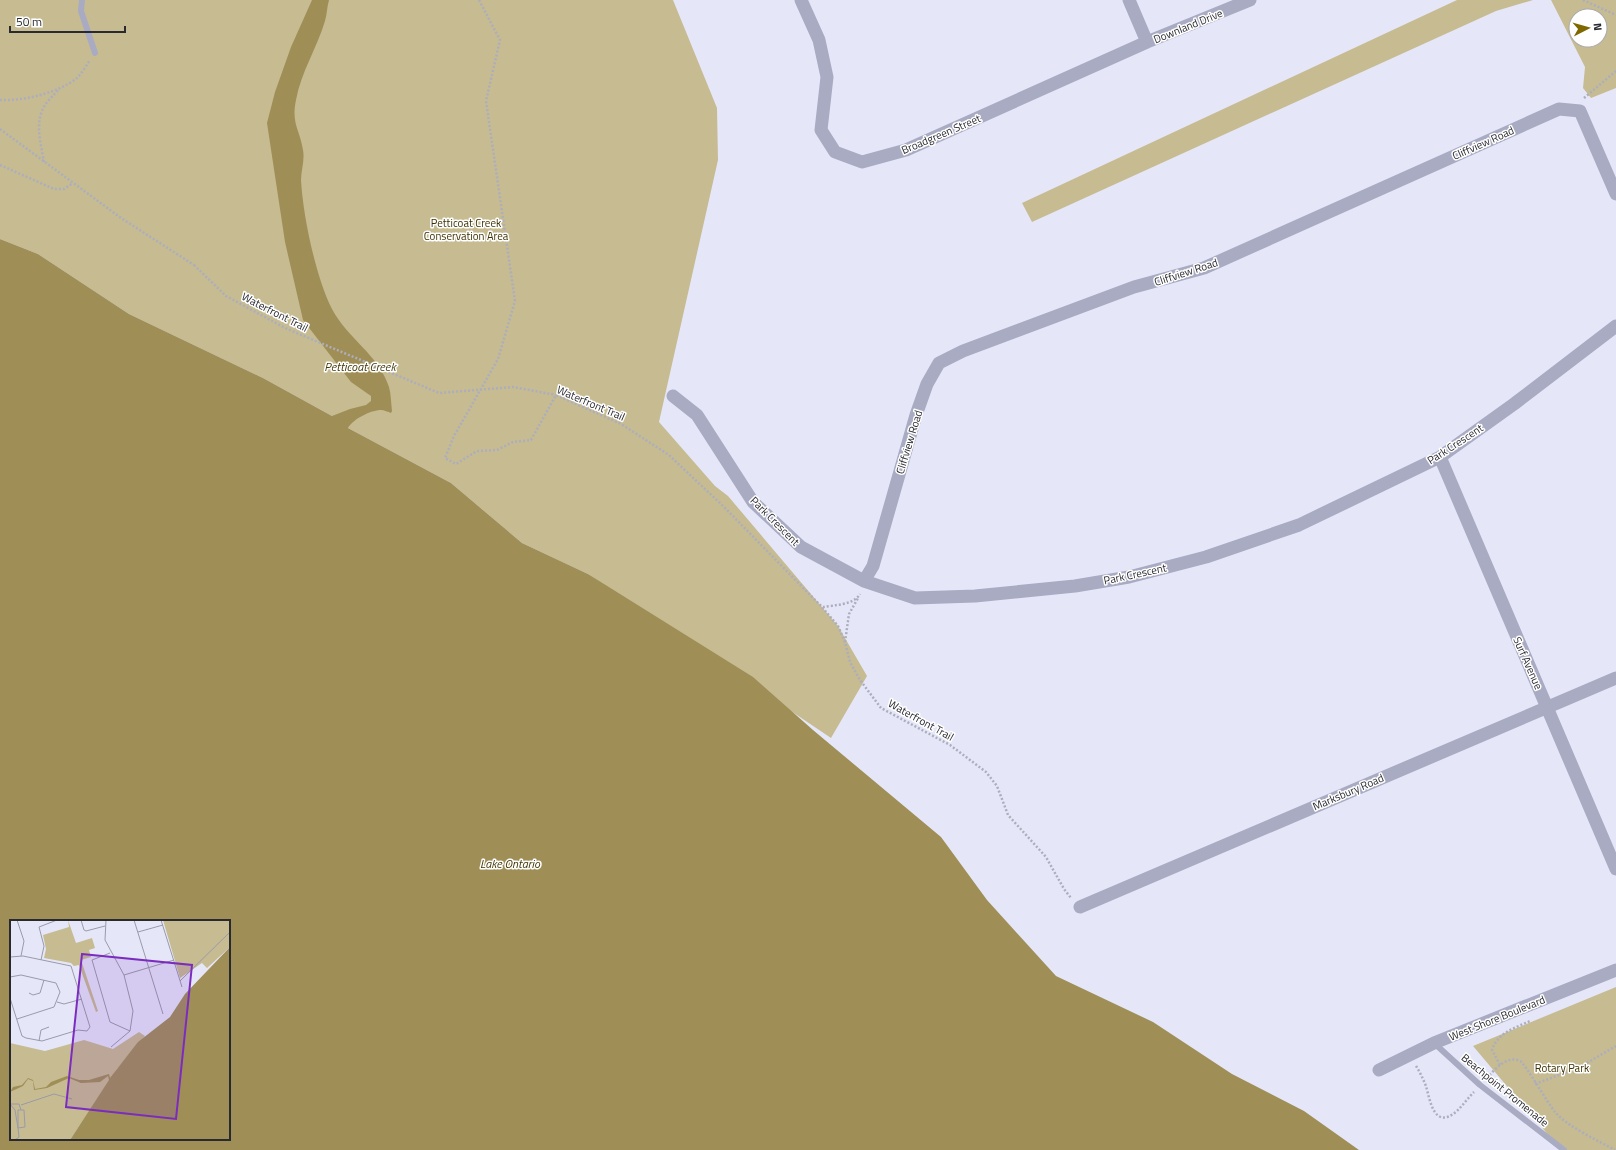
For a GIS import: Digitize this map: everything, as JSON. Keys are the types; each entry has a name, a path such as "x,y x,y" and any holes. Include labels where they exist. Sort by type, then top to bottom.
{"street":[{"name":"Broadgreen Street","path":"801,0 819,40 827,77 821,130 835,152 862,162 906,150 1147,42"},
{"path":"1129,0 1147,42"},
{"name":"Downland Drive","path":"1147,42 1250,0"},
{"name":"Cliffview Road","path":"864,581 873,566 916,415 927,384 939,363 963,351 1134,288 1204,268 1559,109 1580,111"},
{"path":"1580,111 1616,194"},
{"name":"Park Crescent","path":"673,396 697,415 753,502 801,547 864,581 915,598 975,596 1075,586 1129,577 1206,557 1299,526 1440,457 1514,404 1616,326"},
{"name":"Surf Avenue","path":"1440,457 1548,707 1616,870"},
{"name":"Marksbury Road","path":"1080,907 1616,678"},
{"name":"West Shore Boulevard","path":"1379,1070 1434,1043 1616,970"}],"lane":[{"path":"82,0 81,11 95,53"},
{"name":"Beachpoint Promenade","path":"1434,1043 1480,1085 1564,1150"}],"path":[{"path":"479,0 500,40 486,101 516,302 498,359 454,436 445,458 456,464 476,451 497,450 513,442 531,440 556,395"},
{"path":"1583,0 1616,15"},
{"path":"0,100 34,96 60,88 79,76 95,53"},
{"path":"1580,111 1583,99 1616,71"},
{"path":"44,162 39,136 39,119 45,106 60,88"},
{"name":"Waterfront Trail","path":"0,129 121,218 194,265 226,296 286,328 439,393 513,387 556,395 621,424 669,455 723,506 822,607 838,626 845,642 850,662 860,680 880,708 950,745 986,772 998,786 1008,815 1046,857 1064,890 1080,907"},
{"path":"0,165 54,188 64,189 73,183"},
{"path":"845,642 849,614 864,581"},
{"path":"822,607 843,604 858,597"},
{"path":"1500,1065 1492,1050 1494,1043 1505,1032 1533,1020"},
{"path":"1535,1084 1580,1067 1616,1046"}],"green space":[{"name":"Petticoat Creek Conservation Area","path":"0,0 673,0 717,108 718,160 659,422 715,486 728,496 838,626 867,676 831,738 588,574 522,543 451,483 348,428 332,416 263,378 129,314 38,254 0,239"},
{"path":"1457,0 1533,0 1496,11 1032,222 1022,203"},
{"path":"1551,0 1616,0 1616,88 1591,98 1583,88 1585,67 1575,48 1608,48 1608,8 1568,8 1568,34"},
{"name":"Rotary Park","path":"1616,987 1616,1150 1561,1150 1473,1046"}],"water":[{"name":"Lake Ontario","path":"312,0 329,0 325,21 298,90 295,108 295,121 302,143 303,154 301,180 304,211 311,246 326,296 338,319 378,365 390,390 392,411 391,413 377,410 367,413 354,421 348,428 451,483 522,543 588,574 753,677 813,730 941,837 987,900 1056,976 1153,1022 1232,1074 1304,1111 1359,1150 0,1150 0,239 38,254 129,314 263,378 332,416 366,405 371,401 371,396 351,382 303,320 285,242 267,123 275,92 291,47"}],"water label":[{"name":"Petticoat Creek","path":"360,367"}]}
